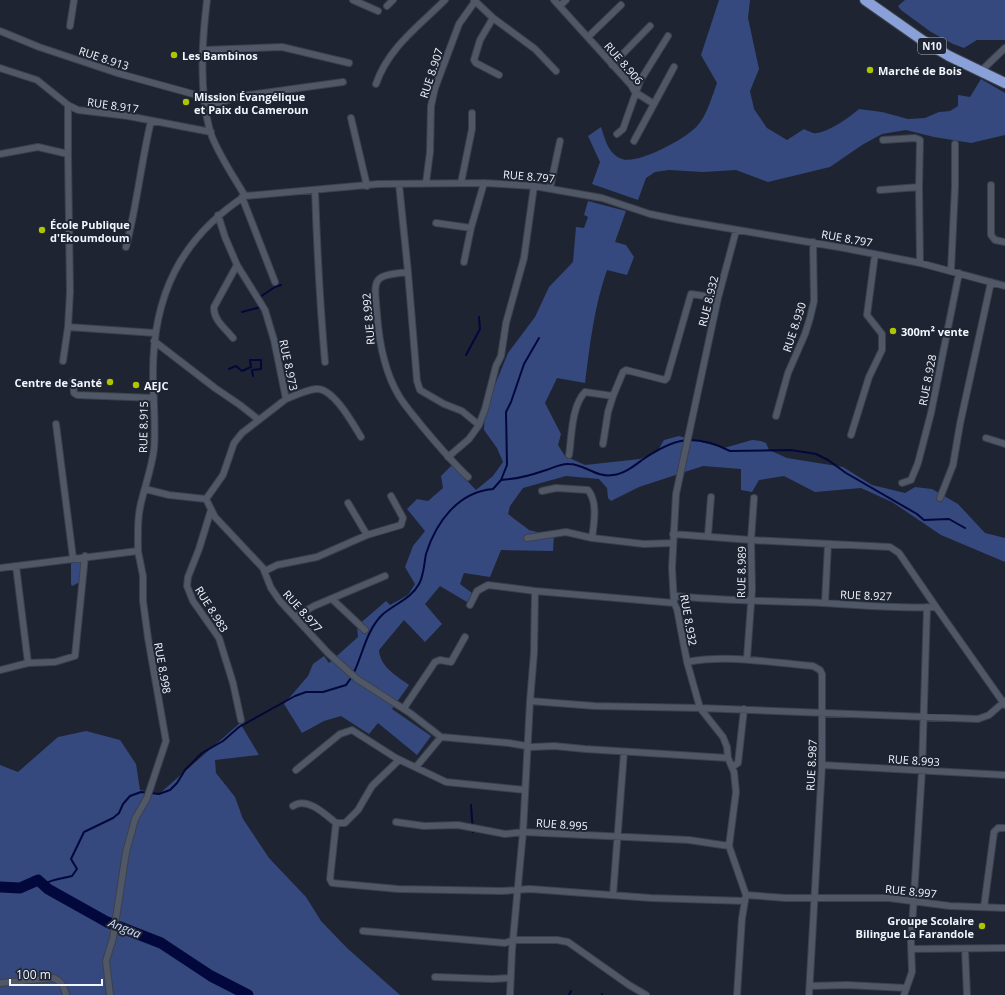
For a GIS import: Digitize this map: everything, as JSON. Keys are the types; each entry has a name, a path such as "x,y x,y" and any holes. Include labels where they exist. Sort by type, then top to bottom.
{"highway":[{"name":"N10","path":"865,0 922,40 949,56 1005,83"}],"street":[{"path":"70,26 74,0"},
{"path":"207,0 204,50 204,97 211,132 244,196 275,282"},
{"path":"354,0 378,11"},
{"path":"387,6 393,0"},
{"path":"376,84 381,68 391,53 445,0"},
{"path":"475,0 493,18 535,49 556,71"},
{"name":"RUE 8.907","path":"426,183 430,152 431,106 435,88 459,24 475,0"},
{"name":"RUE 8.906","path":"554,0 588,36 612,65 632,85 635,92 654,104"},
{"path":"560,6 566,0"},
{"path":"588,36 621,5"},
{"path":"493,18 480,40 474,60 476,63 499,75"},
{"path":"612,65 650,26"},
{"name":"RUE 8.913","path":"0,31 117,73 204,97"},
{"path":"617,134 623,129 635,92 658,49 668,36"},
{"path":"204,50 282,47 349,62"},
{"path":"981,71 1005,48"},
{"path":"634,141 674,67"},
{"name":"RUE 8.917","path":"0,68 37,80 68,105 78,110 128,116 211,132"},
{"path":"206,107 240,96 343,82"},
{"path":"63,361 68,327 70,292 68,105"},
{"path":"462,183 472,129 472,113"},
{"path":"351,118 367,186"},
{"path":"126,247 135,209 142,161 151,121"},
{"path":"883,140 915,138 920,140 920,263"},
{"path":"550,188 560,141"},
{"path":"950,270 955,201 955,144"},
{"path":"0,154 38,147 68,154"},
{"name":"RUE 8.797","path":"244,196 367,186 426,183 484,183 534,186 602,198 650,214 736,231 813,242 920,263 1005,286"},
{"path":"464,262 470,228 484,183"},
{"path":"399,184 416,373 420,390 444,404 462,411 479,425"},
{"path":"990,185 991,235 995,240 1005,242"},
{"path":"448,457 469,439 479,425 496,366 501,356 506,323 524,258 534,186"},
{"path":"880,190 919,186"},
{"path":"315,190 318,276 322,307 325,362"},
{"name":"RUE 8.915","path":"138,551 139,512 154,448 154,341 162,299 168,284 196,238 218,215 244,196"},
{"name":"RUE 8.973","path":"206,499 223,475 234,443 242,433 286,399 274,340 265,310 237,265 218,215"},
{"path":"436,223 470,228"},
{"name":"RUE 8.932","path":"700,708 687,662 674,600 672,568 676,494 689,430 697,402 718,298 736,231"},
{"name":"RUE 8.930","path":"776,416 788,373 805,334 814,301 813,242"},
{"path":"851,435 869,377 882,350 882,334 867,315 875,254"},
{"path":"233,338 216,318 213,312 214,307 237,265"},
{"name":"RUE 8.992","path":"408,272 384,275 379,277 376,283 376,304 381,348 386,366 399,397 448,457 468,478"},
{"name":"RUE 8.928","path":"902,483 911,480 918,463 931,413 959,273"},
{"path":"940,498 953,465 960,424 991,282"},
{"path":"603,444 608,412 623,372 626,370 662,380 667,378 691,294 718,298"},
{"path":"68,327 155,332"},
{"path":"154,341 259,420"},
{"path":"73,381 74,393 77,395 154,398"},
{"path":"286,399 315,389 324,391 339,405 361,437"},
{"path":"569,455 575,412 582,395 585,392 590,392 613,396"},
{"path":"56,424 73,558"},
{"path":"986,438 1005,444"},
{"path":"542,491 556,488 588,490 593,496 595,519 592,538"},
{"path":"145,489 169,495 206,499"},
{"path":"264,571 277,565 317,557 333,552 367,535 401,525 403,518 391,496"},
{"path":"708,535 711,497"},
{"path":"530,701 595,706 744,709 983,718 995,712 1004,703 899,553 894,549 876,545 751,540 754,498"},
{"name":"RUE 8.977","path":"206,499 211,510 223,527 264,571 275,595 347,672 388,701 404,708 441,737"},
{"path":"348,502 367,535"},
{"name":"RUE 8.983","path":"211,510 199,549 188,577 187,586 193,601 219,638 233,683 241,720"},
{"path":"527,538 566,532 592,538 644,544 673,543"},
{"name":"RUE 8.989","path":"673,534 708,535 751,540 751,602 747,658"},
{"path":"825,603 828,544"},
{"path":"0,568 85,556 138,551"},
{"name":"RUE 8.998","path":"110,995 106,961 113,938 126,852 135,819 152,786 166,741 148,638 143,601 143,576 138,551"},
{"path":"0,670 28,663 55,662 75,656 85,556"},
{"path":"16,566 28,663"},
{"path":"295,617 385,576"},
{"name":"RUE 8.927","path":"470,605 477,591 488,584 535,591 674,600 825,603 852,606 936,607"},
{"name":"RUE 8.995","path":"535,591 534,653 523,832 689,840 729,846"},
{"path":"332,599 365,630"},
{"path":"904,995 912,972 911,949 914,901 914,867 922,770 927,607"},
{"path":"404,708 435,662 440,660 451,662 465,637"},
{"name":"RUE 8.987","path":"687,662 707,659 747,658 813,666 820,670 823,681 822,765 809,995"},
{"path":"700,708 723,737 728,747 728,758 732,767 736,792 729,846 745,898 741,925 737,995"},
{"path":"732,767 738,762 744,709"},
{"path":"296,770 335,738 348,730 356,732 399,760 446,782 525,790"},
{"path":"416,767 441,737 509,743 528,747 554,746 728,758"},
{"path":"613,895 619,837 618,817 624,752"},
{"path":"293,806 302,804 312,807 324,812 336,823 342,824 358,810 372,786 399,760"},
{"name":"RUE 8.993","path":"822,765 1005,775"},
{"path":"396,822 424,826 458,825 505,834 523,832 510,995"},
{"name":"RUE 8.997","path":"336,823 330,879 332,883 398,889 502,891 518,889 613,895 745,898 889,898 1005,908"},
{"path":"984,907 994,832 998,828 1005,828"},
{"path":"363,931 505,943 514,940 557,940 568,942 629,985 646,995"},
{"path":"911,949 1005,948"},
{"path":"964,949 968,995"},
{"path":"435,977 492,979 511,978"},
{"path":"0,983 54,978 60,981 64,987 66,995"},
{"path":"810,986 847,984 906,988"}],"shaded area":[{"path":"719,0 750,0 748,18 759,69 750,91 754,109 767,128 787,140 804,129 813,133 824,131 844,121 859,109 882,112 908,119 925,118 939,112 950,111 958,106 958,95 970,97 981,79 1005,93 1005,135 971,143 934,137 906,130 882,134 862,145 830,167 768,182 736,170 703,172 669,170 655,172 646,178 638,200 592,184 600,162 588,136 601,127 608,146 613,154 622,159 629,160 650,154 674,143 684,137 701,121 717,83 701,55"},
{"path":"905,0 1005,0 1005,40 977,40 964,48 953,44 931,32 901,10 898,6"},
{"path":"588,201 626,211 615,242 626,245 634,257 627,275 607,270 596,312 585,383 557,378 545,403 561,434 558,445 565,456 585,465 640,459 657,452 664,440 679,436 724,448 752,440 761,441 766,443 769,450 787,458 843,467 872,485 905,493 915,487 932,489 958,504 985,533 1005,538 1005,562 941,535 892,502 861,488 815,492 784,476 759,480 752,492 741,490 741,469 703,466 639,487 611,501 608,498 607,488 599,479 566,476 523,488 510,506 508,514 529,530 554,536 553,551 501,550 490,577 464,573 460,584 472,593 467,602 440,586 425,604 442,624 425,642 404,620 379,650 382,661 386,666 409,685 392,709 431,736 417,755 378,723 369,734 341,716 324,721 302,733 284,704 308,676 313,664 324,656 329,663 358,637 357,626 386,601 390,605 408,595 415,584 405,567 413,546 425,531 407,509 417,499 428,501 443,488 441,476 452,465 476,490 493,476 503,462 497,448 484,430 485,409 508,353 535,317 549,287 573,262 576,227 584,228 588,217 584,215"},
{"path":"82,560 80,582 72,586 71,564 73,561"},
{"path":"240,723 259,755 215,760 216,773 235,797 243,819 269,858 306,897 321,921 347,948 400,995 0,995 0,765 18,772 58,737 86,731 120,740 136,764 140,790 159,794"}],"waterway":[{"path":"260,297 275,287 281,285"},
{"path":"242,312 261,307"},
{"path":"466,355 480,329 479,317"},
{"path":"44,884 72,876 77,869 71,859 84,832 113,818 119,813 123,804 130,796 141,792 159,794 170,790 177,783 185,770 202,753 223,741 239,727 295,696 306,692 323,692 346,685 356,669 366,641 375,623 387,611 412,594 421,581 430,542 442,520 459,502 480,491 493,489 501,480 507,465 506,412 524,364 539,338"},
{"path":"229,369 236,366 242,371 251,367 250,360 261,360 261,369 252,370 253,376"},
{"path":"501,480 528,476 566,464 580,466 601,475 617,474 629,469 664,447 684,440 705,442 717,445 730,451 791,450 816,454 828,460 846,473 917,514 924,520 949,519 965,528"},
{"path":"471,805 473,832"},
{"name":"Angaa","path":"0,887 20,888 38,880 48,889 107,922 161,943 211,976 248,995"},
{"path":"569,995 571,991"}],"place":[{"name":"Les Bambinos","path":"174,55"},
{"name":"Marché de Bois","path":"870,70"},
{"name":"Mission Évangélique et Paix du Cameroun","path":"186,102"},
{"name":"École Publique d'Ekoumdoum","path":"42,230"},
{"name":"300m² vente","path":"893,331"},
{"name":"Centre de Santé","path":"110,382"},
{"name":"AEJC","path":"136,385"},
{"name":"Groupe Scolaire Bilingue La Farandole","path":"982,926"}]}
